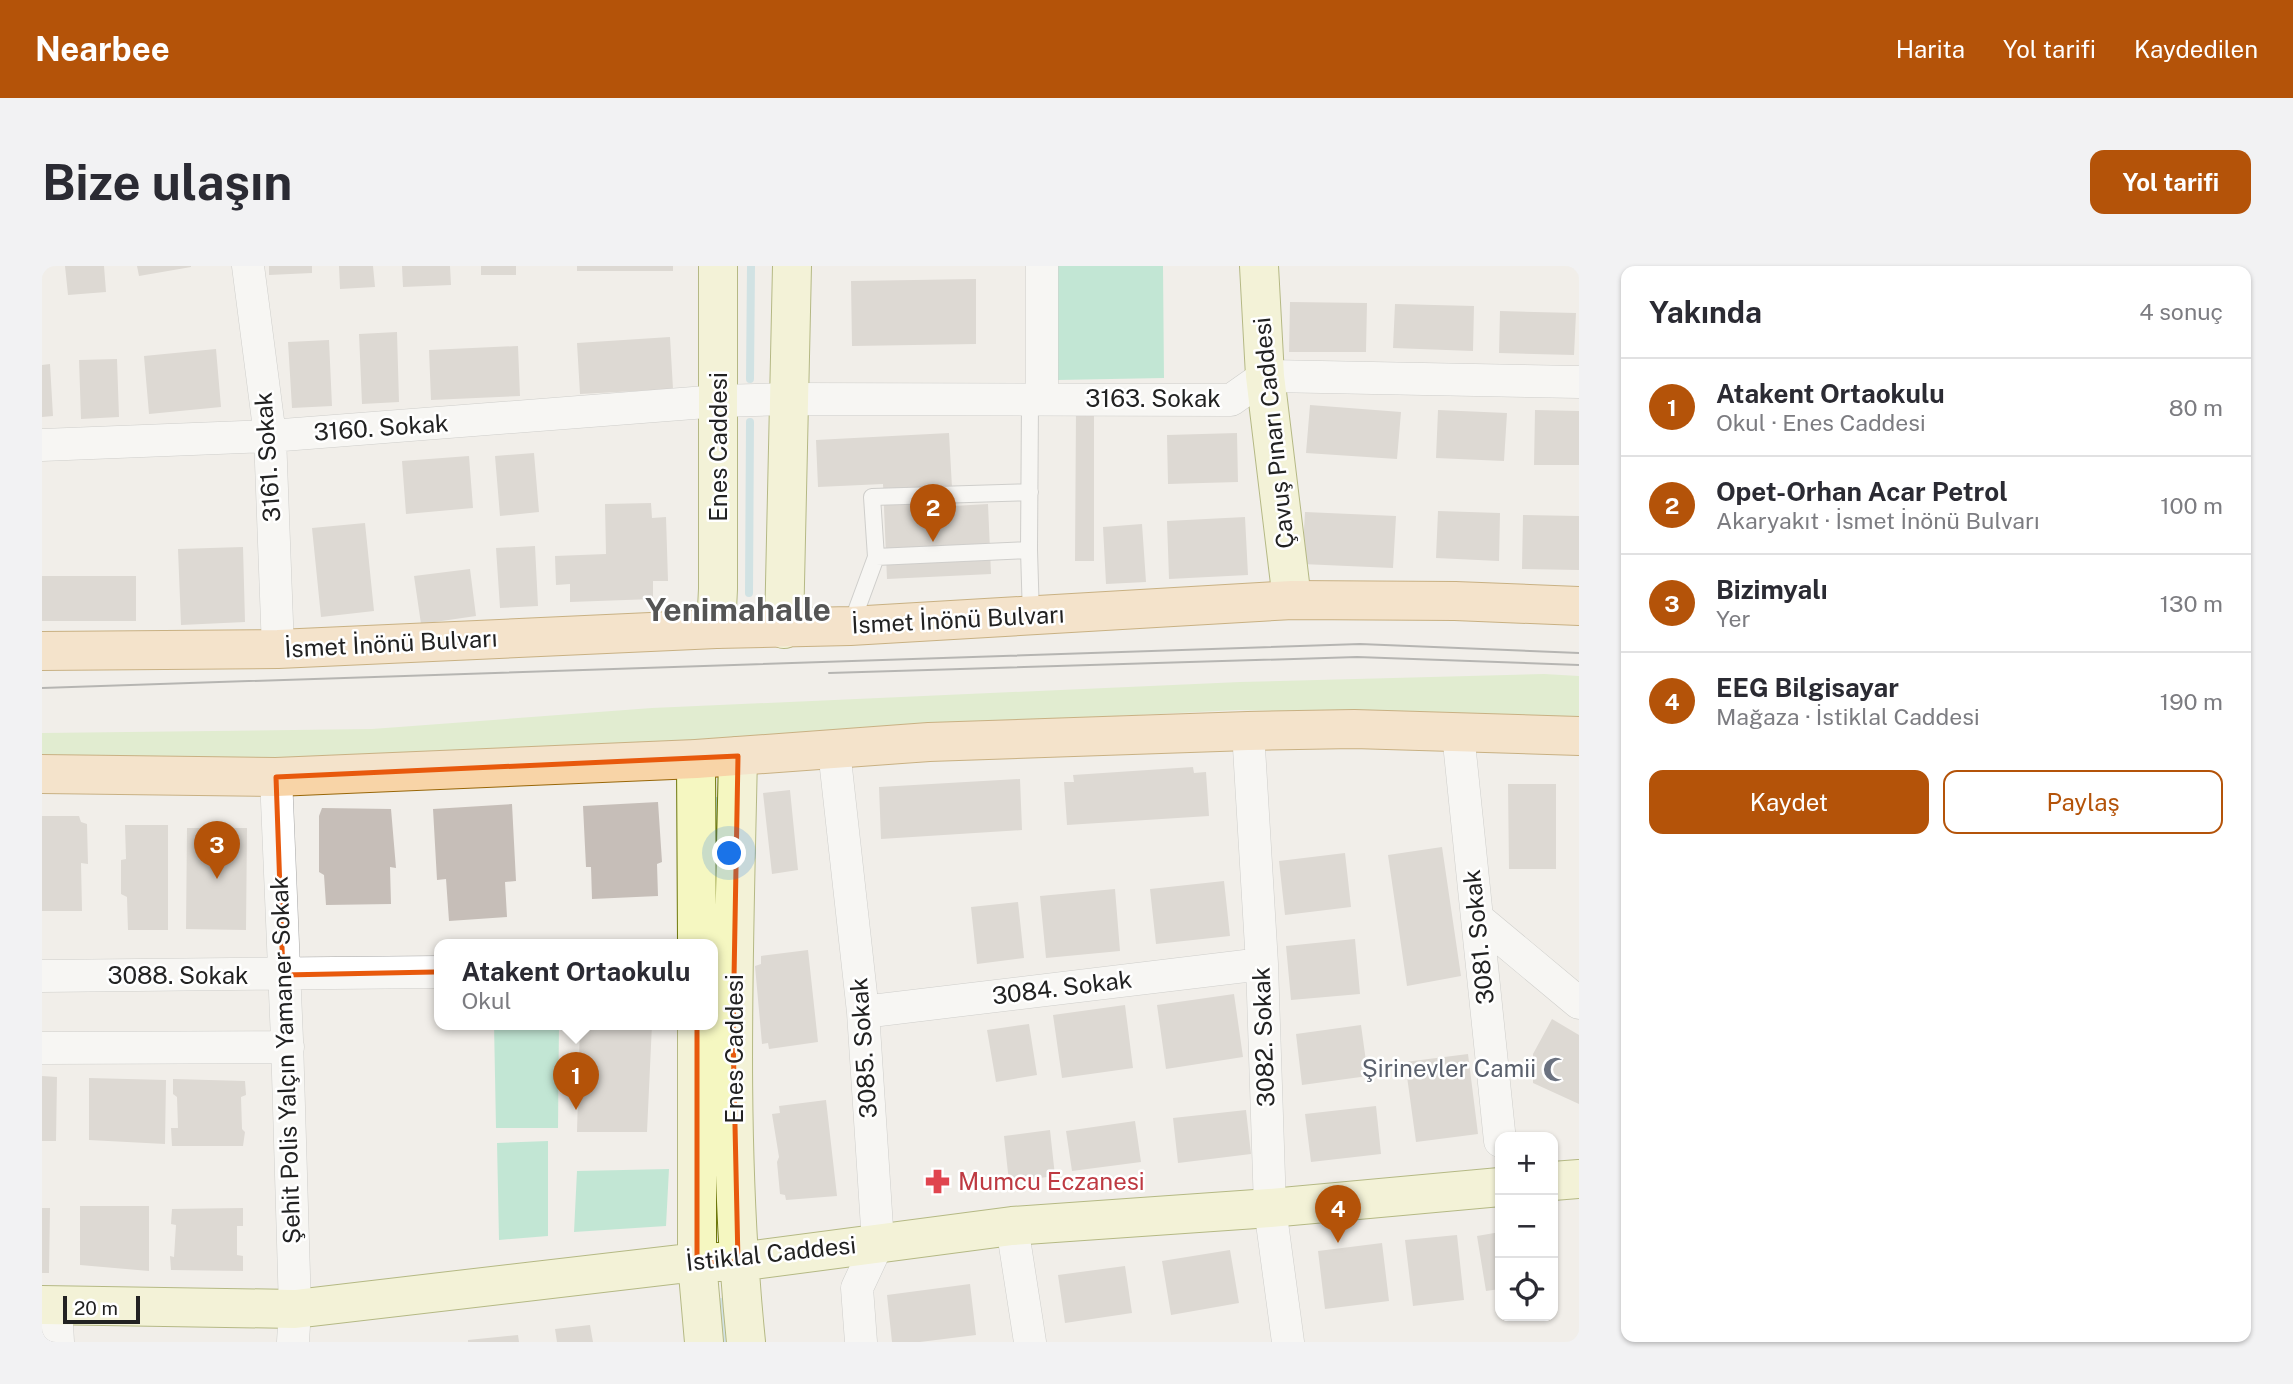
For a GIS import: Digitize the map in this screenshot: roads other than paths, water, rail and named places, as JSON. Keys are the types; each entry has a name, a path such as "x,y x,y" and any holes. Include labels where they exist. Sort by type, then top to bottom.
{"main road":[{"name":"İsmet İnönü Bulvarı","path":"42,651 278,649 716,629 785,629 1292,600 1455,600 1579,606"},
{"path":"42,774 276,778 696,759 929,742 1248,731 1354,729 1579,736"}],"street":[{"name":"3161. Sokak","path":"248,266 270,436 278,649"},
{"name":"Enes Caddesi","path":"716,629 718,266"},
{"path":"785,629 792,266"},
{"path":"1036,400 1042,266"},
{"name":"Çavuş Pınarı Caddesi","path":"1259,266 1265,376 1292,600"},
{"name":"3163. Sokak","path":"719,401 1231,400 1265,376"},
{"path":"1265,376 1579,382"},
{"name":"3160. Sokak","path":"42,445 270,436 719,401"},
{"name":"3082. Sokak","path":"1248,731 1262,964 1270,1208 1288,1342"},
{"name":"3081. Sokak","path":"1458,733 1499,1132"},
{"name":"3085. Sokak","path":"834,750 863,1012 878,1243 857,1288 861,1342"},
{"name":"Enes Caddesi","path":"738,756 733,1034 738,1262 746,1342"},
{"path":"696,759 697,939"},
{"name":"Şehit Polis Yalçın Yamaner Sokak","path":"276,778 288,1047 294,1326"},
{"path":"1477,918 1579,1003"},
{"name":"3084. Sokak","path":"863,1012 1262,964"},
{"name":"3088. Sokak","path":"42,976 434,972"},
{"name":"Enes Caddesi","path":"697,1030 697,1262 704,1342"},
{"path":"42,1048 288,1047"},
{"path":"1558,1181 1579,1179"},
{"name":"İstiklal Caddesi","path":"52,1318 294,1326 697,1262 738,1262 1012,1226 1270,1208 1495,1187"},
{"path":"1012,1226 1030,1342"}],"lane":[{"path":"1031,617 1030,492 1036,400"},
{"path":"850,626 876,557 872,498 1030,492"},
{"path":"876,557 1029,550"}],"waterway":[{"path":"750,379 751,266"},
{"path":"749,593 750,422"},
{"path":"716,882 717,801"},
{"path":"721,1302 725,1342"}],"tram line":[{"path":"42,688 1360,644 1579,653"},
{"path":"829,673 1357,657 1579,665"}],"place":[{"name":"Opet-Orhan Acar Petrol","path":"933,542"},
{"name":"Bizimyalı","path":"217,879"},
{"name":"Şirinevler Camii","path":"1556,1069"},
{"name":"Atakent Ortaokulu","path":"576,1110"},
{"name":"Mumcu Eczanesi","path":"938,1182"},
{"name":"EEG Bilgisayar","path":"1338,1243"}],"district":[{"name":"Yenimahalle","path":"738,610"}]}
